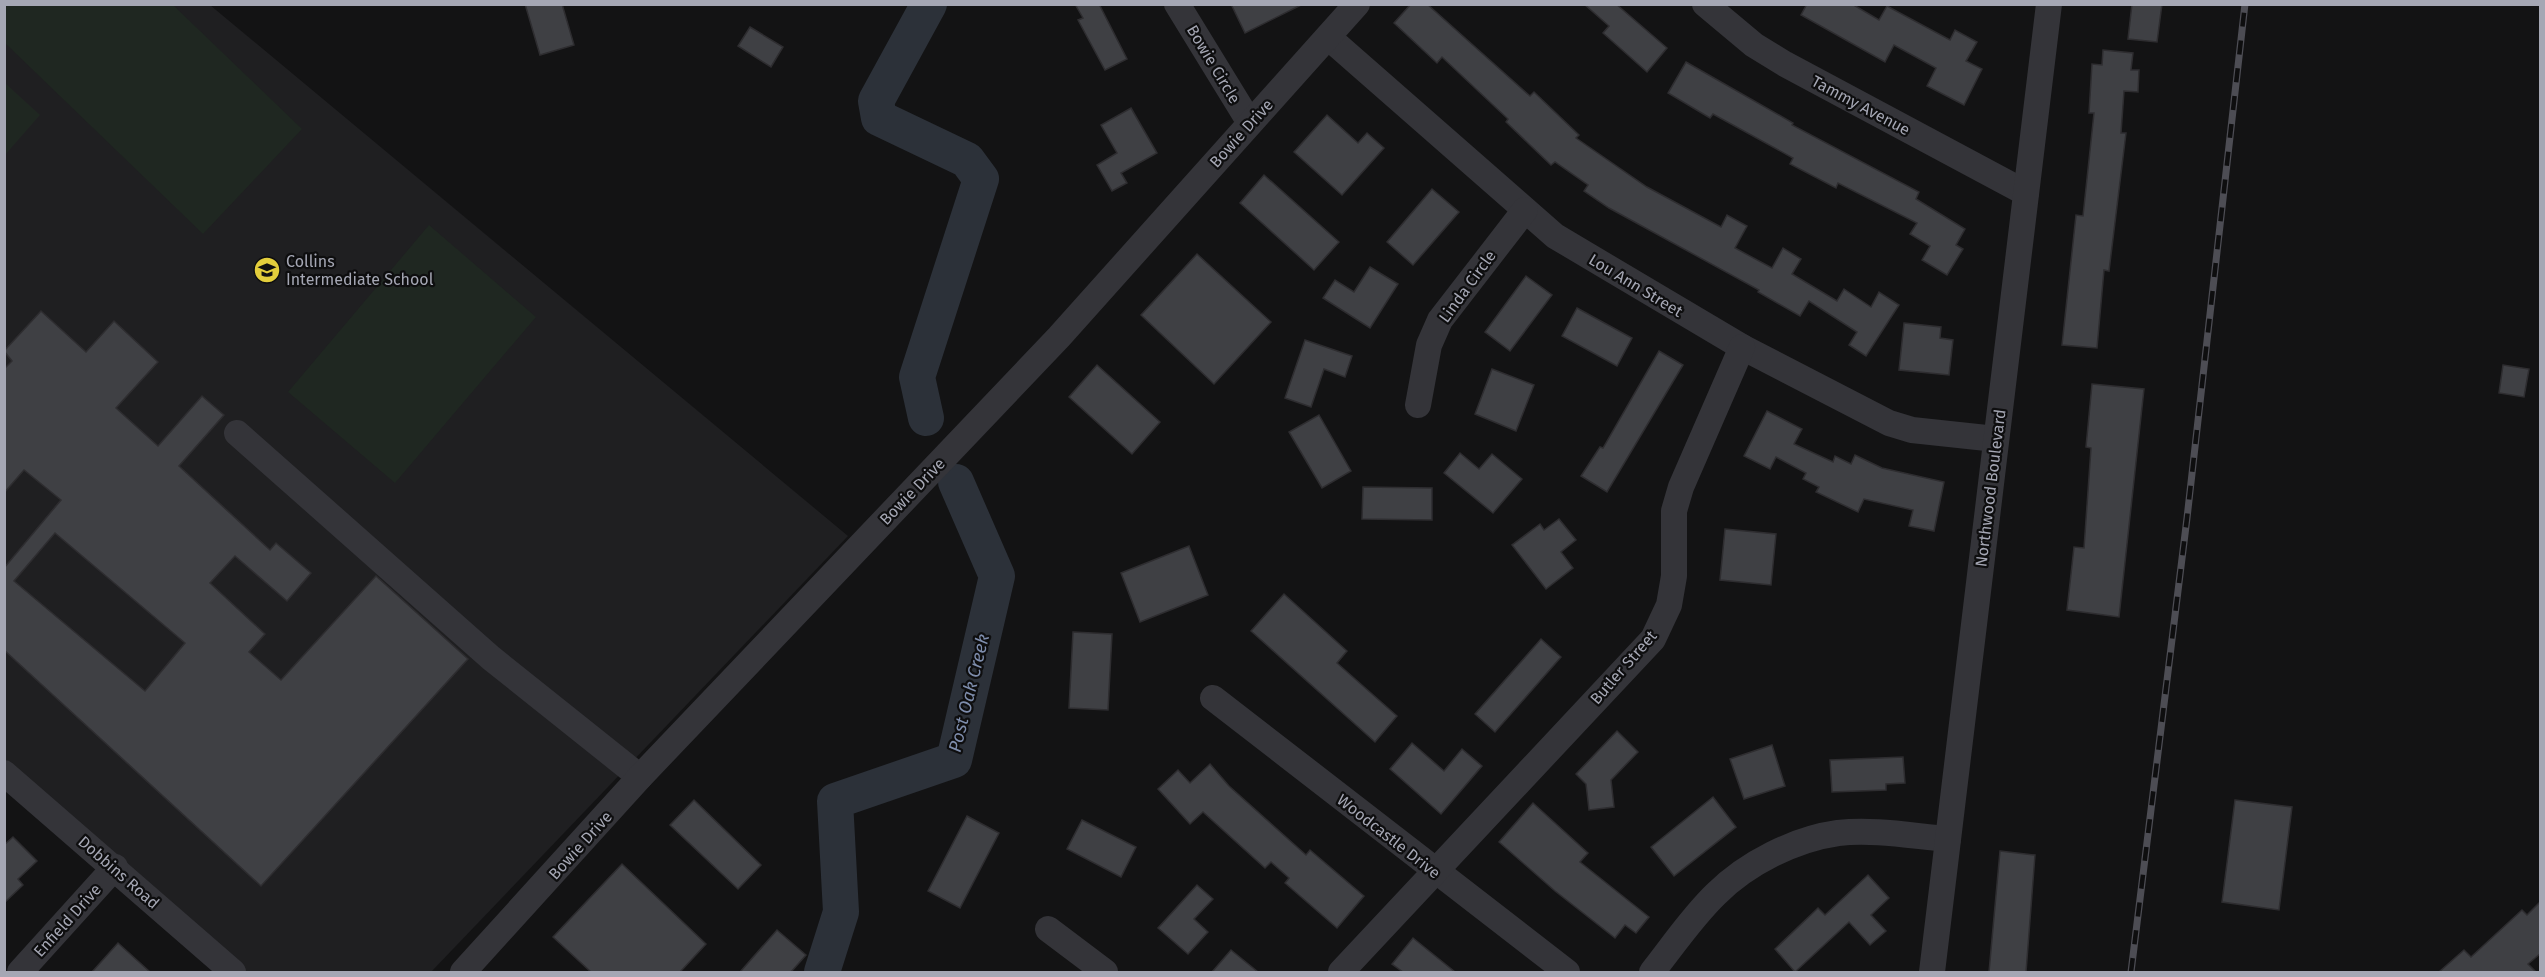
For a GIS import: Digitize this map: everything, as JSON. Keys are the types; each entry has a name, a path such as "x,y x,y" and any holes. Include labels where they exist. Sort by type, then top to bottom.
{"street":[{"name":"Bowie Circle","path":"1178,4 1250,123"},
{"name":"Bowie Drive","path":"463,972 639,777 1059,337 1357,4"},
{"name":"Tammy Avenue","path":"1705,4 1754,45 1785,64 2026,193"},
{"name":"Northwood Boulevard","path":"1932,972 2026,193 2044,6"},
{"name":"Lou Ann Street","path":"1328,36 1555,236 1742,347 1889,423 1912,430 1996,439"},
{"name":"Linda Circle","path":"1418,405 1430,345 1440,320 1525,210"},
{"name":"Butler Street","path":"1341,972 1653,639 1669,605 1674,576 1674,511 1680,487 1742,347"},
{"path":"237,433 491,658 639,777"},
{"name":"Woodcastle Drive","path":"1213,698 1567,972"},
{"name":"Dobbins Road","path":"4,773 115,867 233,972"},
{"path":"1652,972 1716,893 1762,859 1817,837 1839,833 1869,832 1948,839"},
{"name":"Enfield Drive","path":"20,972 115,867"},
{"path":"1048,929 1105,972"}],"shaded area":[{"path":"4,5 173,5 302,129 203,234 5,43"},
{"name":"Collins Intermediate School","path":"5,5 210,5 848,536 431,972 237,972 5,769"},
{"path":"5,83 40,115 5,155"},
{"path":"429,225 536,317 395,483 288,392"}],"building":[{"path":"525,4 562,4 574,45 540,55"},
{"path":"1075,4 1099,4 1127,59 1105,70 1078,20 1083,18"},
{"path":"1231,4 1303,4 1245,33"},
{"path":"1411,4 1427,4 1530,96 1534,92 1579,135 1576,138 1647,187 1721,227 1727,215 1747,226 1735,248 1772,268 1783,248 1801,259 1792,274 1837,301 1844,289 1871,307 1879,292 1899,305 1866,356 1849,345 1857,332 1809,301 1800,316 1758,292 1759,290 1609,208 1584,191 1588,185 1555,162 1551,165 1506,122 1508,119 1442,57 1437,63 1394,23"},
{"path":"1584,4 1616,4 1667,48 1647,72 1603,33 1609,26"},
{"path":"1807,4 1852,4 1879,20 1887,6 1950,40 1955,30 1977,42 1966,61 1982,69 1964,105 1927,86 1936,68 1894,45 1885,62 1801,15"},
{"path":"2132,4 2162,4 2157,42 2128,39"},
{"path":"750,27 783,47 771,67 738,46"},
{"path":"2103,50 2133,53 2131,70 2139,70 2138,92 2124,91 2121,133 2126,133 2109,271 2104,270 2097,348 2062,345 2076,215 2083,216 2094,113 2089,113 2092,64 2102,65"},
{"path":"1686,62 1793,123 1792,125 1919,192 1916,199 1965,229 1956,245 1963,249 1947,275 1922,260 1930,246 1910,234 1917,223 1838,183 1836,188 1790,164 1793,158 1713,114 1710,118 1668,93"},
{"path":"1131,108 1157,153 1121,173 1127,183 1112,191 1097,165 1117,153 1101,125"},
{"path":"1327,115 1358,143 1367,133 1384,148 1342,195 1294,152"},
{"path":"1264,175 1339,242 1314,270 1240,203"},
{"path":"1432,189 1459,212 1413,265 1387,242"},
{"path":"1197,254 1271,322 1214,384 1141,315"},
{"path":"1370,267 1398,284 1370,328 1323,298 1335,280 1354,292"},
{"path":"1526,276 1552,295 1510,351 1485,332"},
{"path":"1577,308 1632,338 1617,366 1562,336"},
{"path":"41,311 86,352 114,321 158,362 116,408 158,446 202,396 224,415 179,466 270,550 276,543 311,573 287,601 235,556 210,583 265,634 249,652 281,680 376,576 468,659 261,886 4,650 4,568 61,500 24,470 4,493 4,369 12,361 4,351","holes":["55,533 185,643 145,691 14,581"]},
{"path":"1904,323 1941,327 1940,338 1953,340 1949,375 1899,370"},
{"path":"1305,340 1352,356 1345,377 1324,369 1311,407 1285,398"},
{"path":"1659,351 1683,365 1607,492 1581,476 1600,447 1603,448"},
{"path":"1097,365 1160,422 1132,454 1069,397"},
{"path":"2503,365 2529,369 2524,397 2499,393"},
{"path":"1492,369 1534,385 1516,431 1475,414"},
{"path":"2092,384 2144,389 2119,617 2067,610 2074,547 2084,548 2091,448 2086,447"},
{"path":"1767,411 1802,429 1794,444 1833,462 1835,456 1851,464 1855,455 1882,468 1944,482 1934,531 1909,526 1913,510 1864,499 1858,512 1816,492 1819,487 1803,479 1806,473 1776,457 1770,469 1744,456"},
{"path":"1319,415 1351,471 1322,488 1289,432"},
{"path":"1460,453 1479,469 1492,454 1522,479 1493,513 1444,473"},
{"path":"1363,487 1432,488 1432,520 1362,519"},
{"path":"1559,519 1576,540 1561,552 1573,568 1546,589 1512,545 1540,524 1544,530"},
{"path":"1725,529 1776,534 1771,585 1720,580"},
{"path":"1189,546 1208,595 1140,622 1121,573"},
{"path":"1284,594 1347,651 1337,663 1397,716 1375,742 1251,631"},
{"path":"1073,632 1112,634 1108,710 1069,708"},
{"path":"1541,639 1561,657 1495,732 1475,714"},
{"path":"1617,731 1638,752 1611,780 1614,807 1589,810 1586,784 1576,774"},
{"path":"1412,743 1444,771 1462,749 1482,766 1441,814 1390,769"},
{"path":"1772,745 1785,786 1744,799 1730,759"},
{"path":"1903,757 1905,783 1886,784 1886,790 1832,792 1830,760"},
{"path":"1210,764 1229,786 1306,855 1310,850 1364,896 1337,928 1285,883 1289,878 1271,862 1265,868 1203,812 1190,824 1158,789 1178,770 1190,783"},
{"path":"1713,797 1736,827 1674,876 1651,847"},
{"path":"694,800 761,865 738,889 670,825"},
{"path":"2235,800 2292,807 2279,910 2222,902"},
{"path":"1533,803 1588,853 1580,862 1649,917 1636,933 1625,925 1615,938 1555,891 1499,842"},
{"path":"967,816 999,833 960,908 928,891"},
{"path":"1082,820 1136,847 1121,877 1067,849"},
{"path":"13,837 37,861 18,879 23,885 4,903 4,845"},
{"path":"2000,851 2035,855 2026,972 1989,972"},
{"path":"622,864 706,944 680,972 591,972 553,937"},
{"path":"1868,875 1889,898 1871,915 1886,931 1870,945 1849,922 1795,972 1775,949 1818,908 1825,915"},
{"path":"1197,885 1213,899 1194,919 1208,932 1188,954 1158,928"},
{"path":"2541,901 2541,953 2528,964 2536,972 2439,972 2464,950 2471,957 2522,910 2527,915"},
{"path":"777,930 806,955 791,972 740,972"},
{"path":"1413,938 1455,972 1403,972 1392,964"},
{"path":"118,943 150,972 92,972"},
{"path":"1231,950 1258,972 1212,972"}],"waterway":[{"name":"Post Oak Creek","path":"926,418 917,377 981,179 967,160 879,118 876,101 929,4"},
{"name":"Post Oak Creek","path":"822,972 841,912 835,801 954,760 997,576 956,482"}],"railway":[{"path":"2131,972 2187,518 2245,4"}],"place":[{"name":"Collins Intermediate School","path":"267,270"}]}
